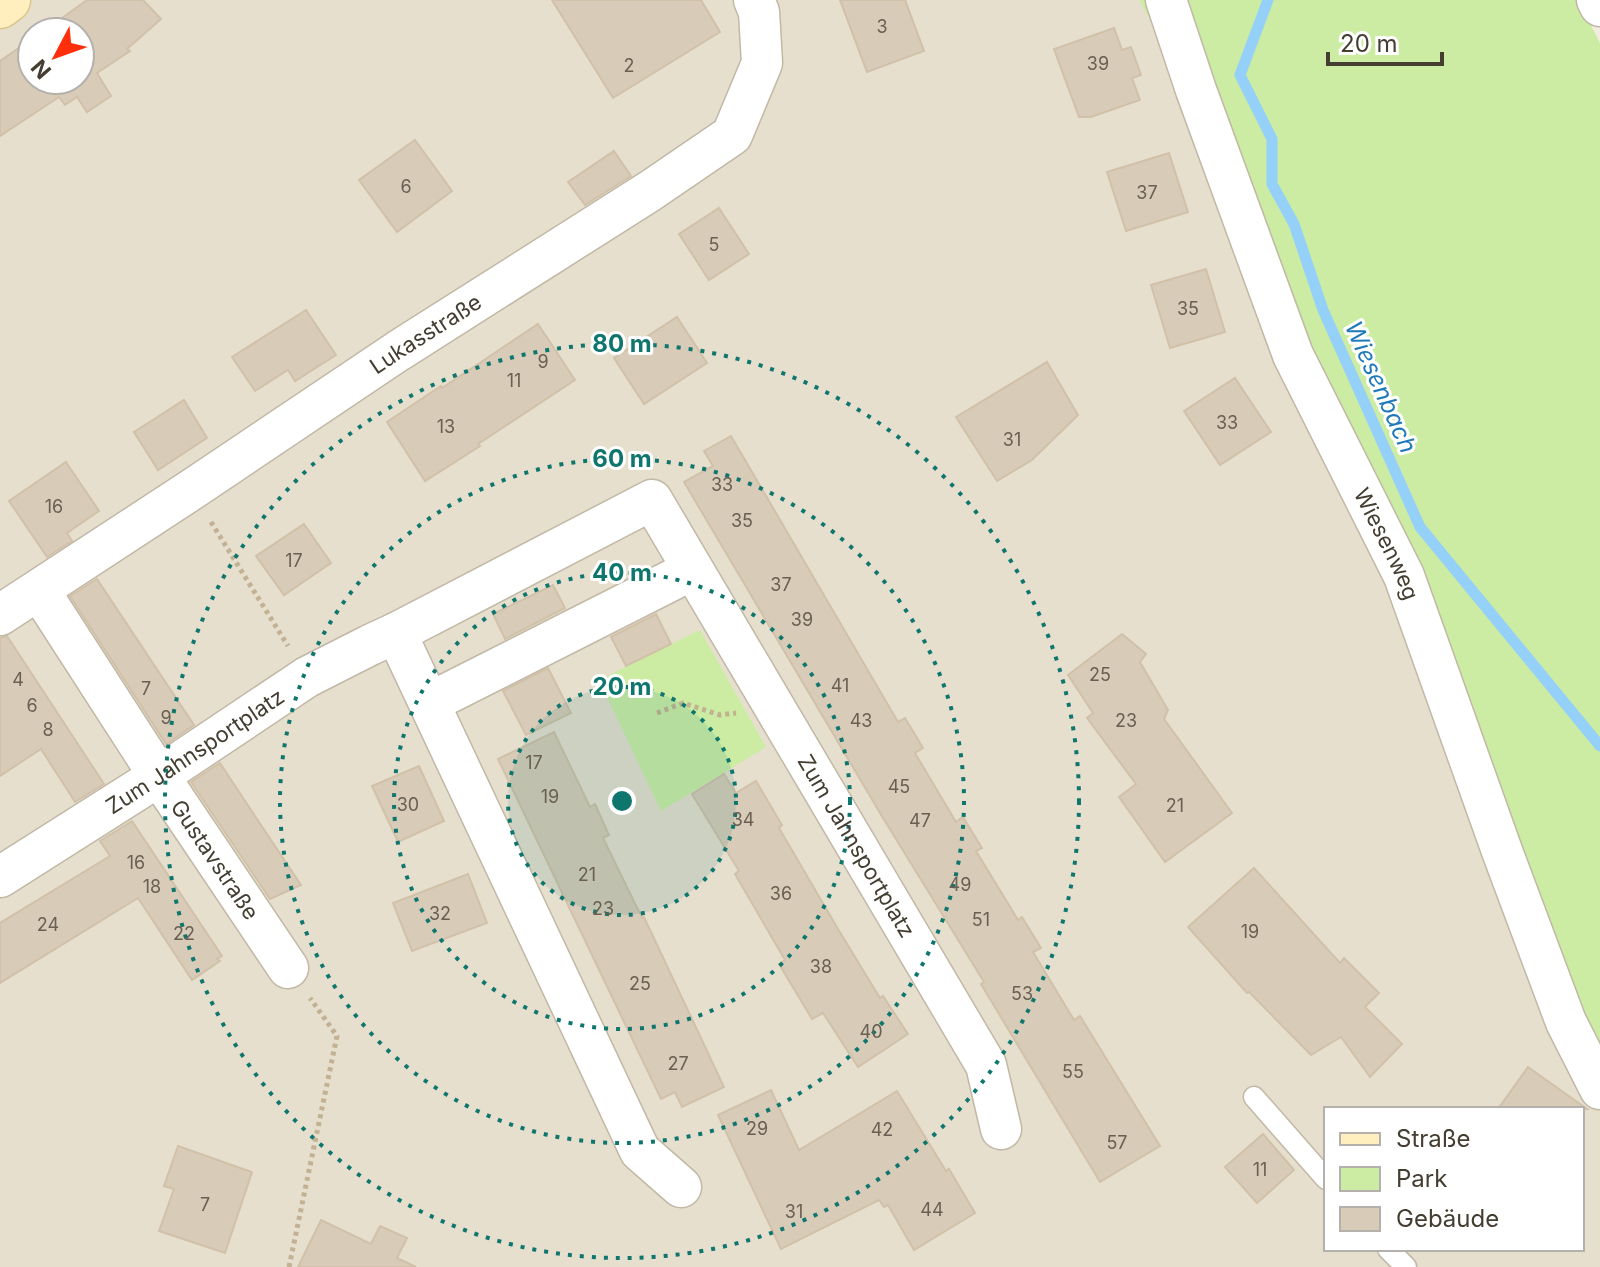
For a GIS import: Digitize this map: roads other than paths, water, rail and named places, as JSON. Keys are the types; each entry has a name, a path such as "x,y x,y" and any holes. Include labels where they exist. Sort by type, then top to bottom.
{"main road":[{"path":"0,6 8,0"}],"street":[{"name":"Lukasstraße","path":"0,615 398,351 650,191 732,135 762,63 759,12 754,0"},
{"name":"Wiesenweg","path":"1166,0 1293,355 1404,576 1566,1022 1600,1089"},
{"path":"1597,0 1600,6"},
{"name":"Zum Jahnsportplatz","path":"0,877 307,677 652,500 986,1065 1001,1129"},
{"path":"429,703 692,570"},
{"name":"Gustavstraße","path":"39,590 288,968"},
{"path":"396,633 640,1151 681,1187"}],"lane":[{"path":"1254,1097 1324,1177"},
{"path":"1390,1251 1406,1267"}],"waterway":[{"name":"Wiesenbach","path":"1268,0 1240,75 1272,139 1272,184 1294,224 1323,310 1420,527 1600,746"}]}
